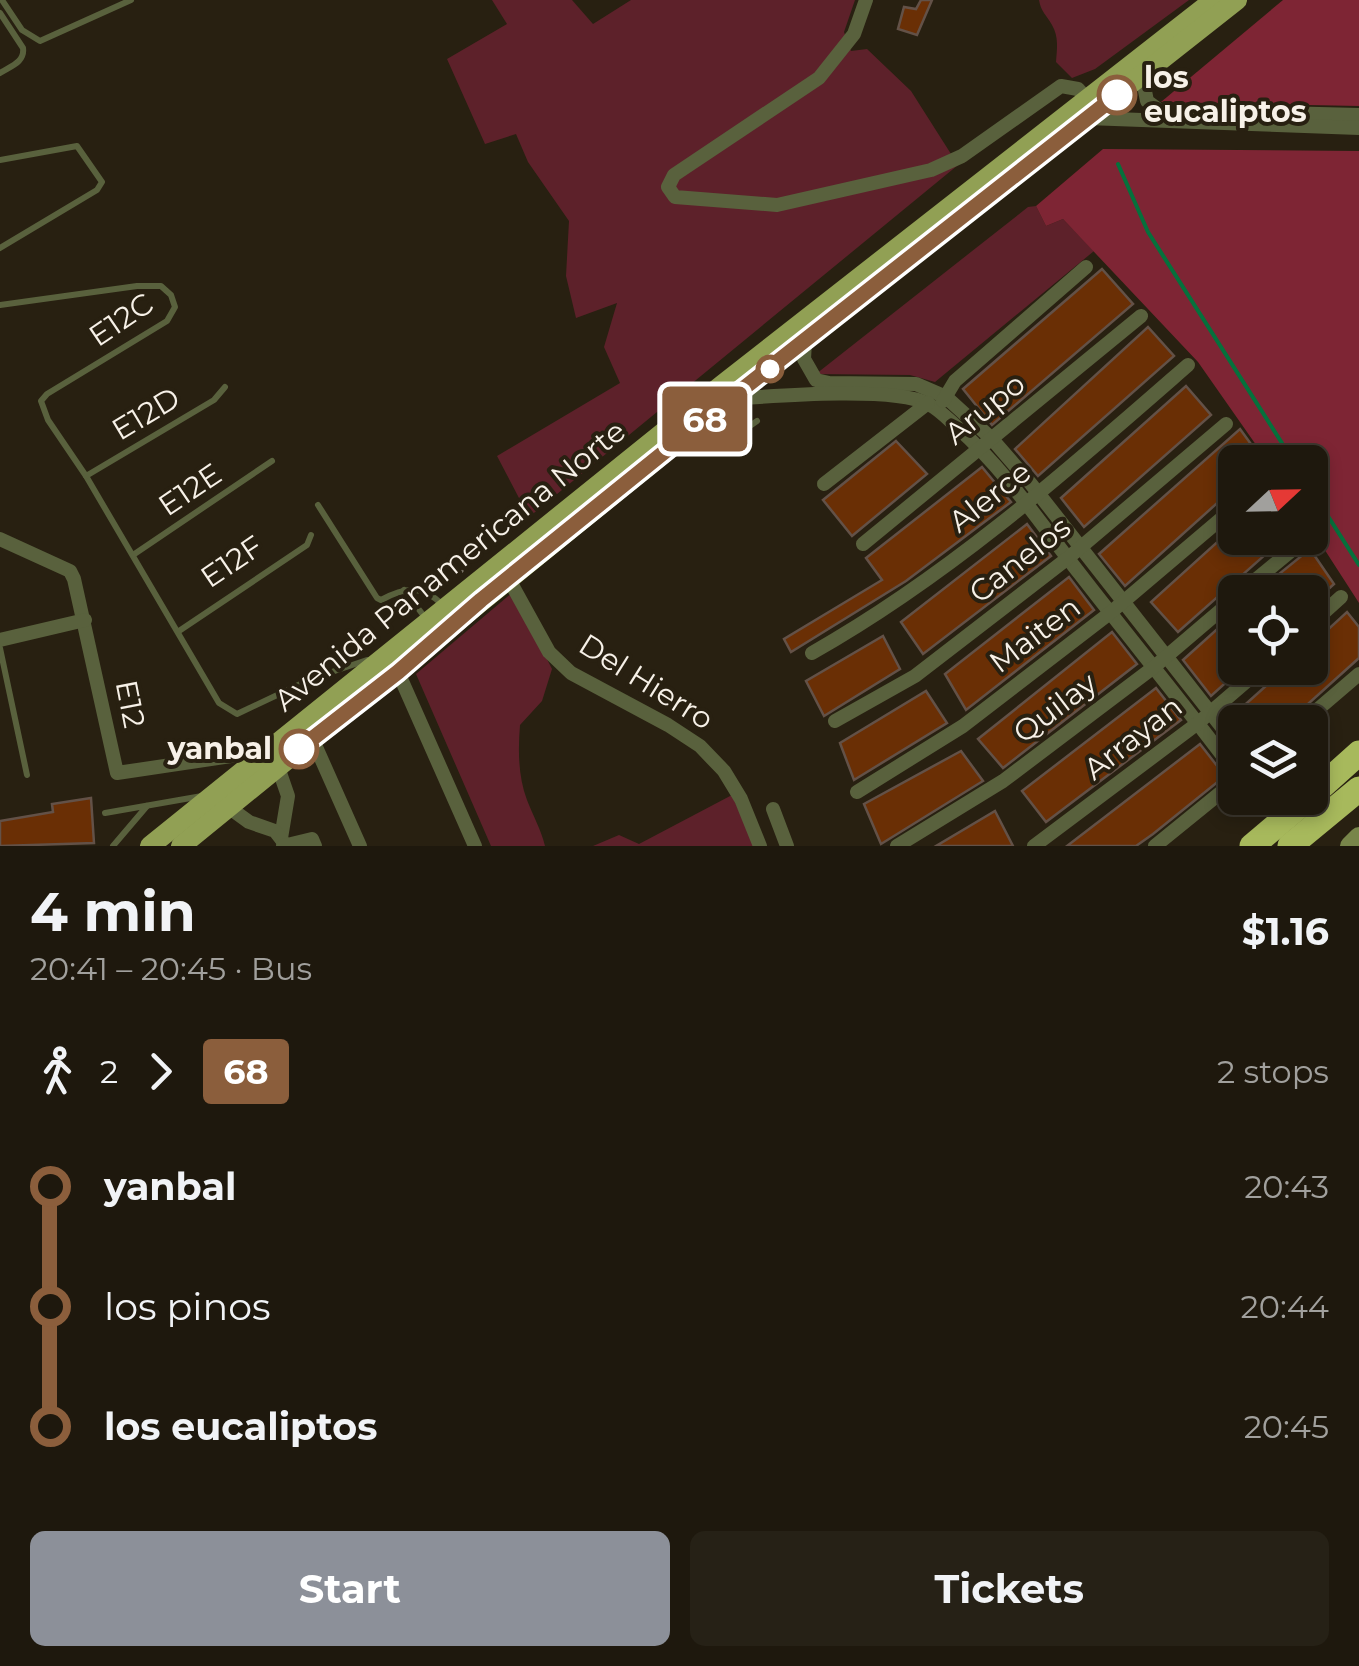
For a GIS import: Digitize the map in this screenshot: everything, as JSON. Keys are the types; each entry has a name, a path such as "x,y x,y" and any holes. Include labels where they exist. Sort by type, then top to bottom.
{"highway":[{"path":"1328,781 1359,753"},
{"path":"1290,846 1359,788"},
{"path":"1252,846 1289,815"}],"main road":[{"name":"Avenida Panamericana Norte","path":"150,846 221,800 447,609 505,572 805,342 1214,0"},
{"name":"Avenida Panamericana Norte","path":"274,759 312,738 398,672 505,572 722,385 1087,109 1142,76 1237,0"},
{"name":"Avenida Panamericana Norte","path":"182,846 221,800"}],"street":[{"path":"866,0 854,34 819,78 674,175 668,187 670,193 692,199 777,205 931,170 962,156 1061,86 1078,89 1087,109 1359,128"},
{"path":"1142,76 1148,102 1159,110 1359,115"},
{"path":"824,484 937,403 955,380 1086,267"},
{"name":"Arupo","path":"863,544 1141,316"},
{"path":"805,342 804,358 816,380 916,384 987,444 1081,547 1168,655 1218,742"},
{"name":"Alerce","path":"812,653 876,617 1034,499 1188,365"},
{"path":"730,399 802,394 897,396 937,403"},
{"name":"Canelos","path":"835,721 914,676 1068,558 1226,424"},
{"path":"1034,499 1068,558 1110,613 1154,667 1218,730"},
{"name":"Maiten","path":"857,792 963,726 1110,613 1218,521"},
{"name":"E12","path":"0,539 70,571 85,620 117,773 274,759"},
{"path":"1262,575 1286,555"},
{"name":"Del Hierro","path":"505,572 549,652 571,673 606,689 700,746 724,771 760,846"},
{"path":"1328,609 1341,598"},
{"name":"Quilay","path":"896,846 1003,781 1154,667 1218,612"},
{"path":"0,644 85,620"},
{"path":"398,672 475,846"},
{"path":"1322,705 1359,674"},
{"name":"Arrayan","path":"1034,846 1242,685"},
{"path":"312,738 360,846"},
{"path":"274,759 288,796 283,843"},
{"path":"1155,846 1218,795"},
{"path":"221,800 249,822 275,831 283,843"},
{"path":"773,809 787,846"},
{"path":"1350,846 1359,837"},
{"path":"283,843 312,839 315,846"}],"lane":[{"path":"2,0 22,30 40,42 131,0"},
{"path":"0,13 24,48 21,60 0,73"},
{"path":"0,160 76,146 102,182 97,190 0,248"},
{"name":"E12C","path":"0,304 137,286 161,286 171,295 175,307 167,322 40,401 42,410 86,476"},
{"name":"E12D","path":"86,476 214,400 226,387"},
{"path":"701,422 721,446 756,421"},
{"name":"E12E","path":"133,555 272,461"},
{"path":"86,476 219,703 237,714 310,679 397,650"},
{"path":"318,505 376,598 385,599 404,589 426,591 447,609"},
{"name":"E12F","path":"179,631 307,544 312,535"},
{"path":"404,589 430,623"},
{"path":"0,644 26,776"},
{"path":"104,813 221,800"},
{"path":"113,846 147,806"}],"path":[{"path":"445,580 462,571"}],"shaded area":[{"path":"492,0 572,0 593,24 631,0 855,0 844,32 851,51 867,49 911,91 958,165 529,517 497,456 620,383 604,347 617,303 576,318 566,276 569,221 528,162 516,134 485,144 447,59 507,24"},
{"path":"1039,0 1189,0 1095,69 1072,78 1056,62 1056,34"},
{"path":"1283,0 1359,0 1359,106 1161,102"},
{"path":"1103,149 1359,151 1359,603 1328,555 1328,445 1256,445 1198,362 1063,219 1046,226 1036,206"},
{"path":"1036,206 1046,226 1063,219 1094,251 935,382 910,375 816,374 1028,207"},
{"path":"513,592 552,669 542,701 520,725 519,734 522,782 545,846 491,846 416,674"},
{"path":"732,795 754,846 593,846 619,835 639,844"}],"building":[{"path":"921,0 932,0 917,35 898,29 904,7 916,9"},
{"path":"1102,269 1133,304 992,425 963,389"},
{"path":"1148,327 1174,356 1038,476 1015,449"},
{"path":"1186,386 1211,415 1084,527 1061,498"},
{"path":"1240,429 1252,445 1222,445"},
{"path":"896,441 927,474 852,536 823,500"},
{"path":"1218,449 1218,502 1125,586 1099,554"},
{"path":"982,467 1011,502 906,581 791,652 784,639 882,580 866,558"},
{"path":"1027,524 1051,556 923,654 901,622"},
{"path":"1218,541 1218,555 1265,555 1242,575 1218,575 1218,597 1178,632 1151,602"},
{"path":"1303,555 1314,555 1328,575 1278,575"},
{"path":"1069,577 1094,610 966,710 945,674"},
{"path":"1347,612 1359,627 1359,658 1307,705 1245,705 1267,685 1328,685 1328,629"},
{"path":"1218,628 1218,685 1223,685 1211,696 1183,660"},
{"path":"1112,632 1137,664 1003,768 978,739"},
{"path":"883,636 900,669 824,716 806,681"},
{"path":"1156,688 1181,720 1046,822 1022,791"},
{"path":"926,691 947,723 854,780 840,743"},
{"path":"1200,744 1218,767 1218,782 1136,846 1067,846"},
{"path":"961,751 983,781 881,844 864,804"},
{"path":"91,798 94,843 0,846 0,821 53,812 52,804"},
{"path":"995,811 1013,846 936,846"}],"waterway":[{"path":"1118,164 1148,232 1283,445"},
{"path":"1328,516 1359,565"}],"bus line":[{"name":"68","path":"299,749 730,399 1117,95"}],"place":[{"name":"los eucaliptos","path":"1117,95"},
{"name":"yanbal","path":"299,749"}]}
